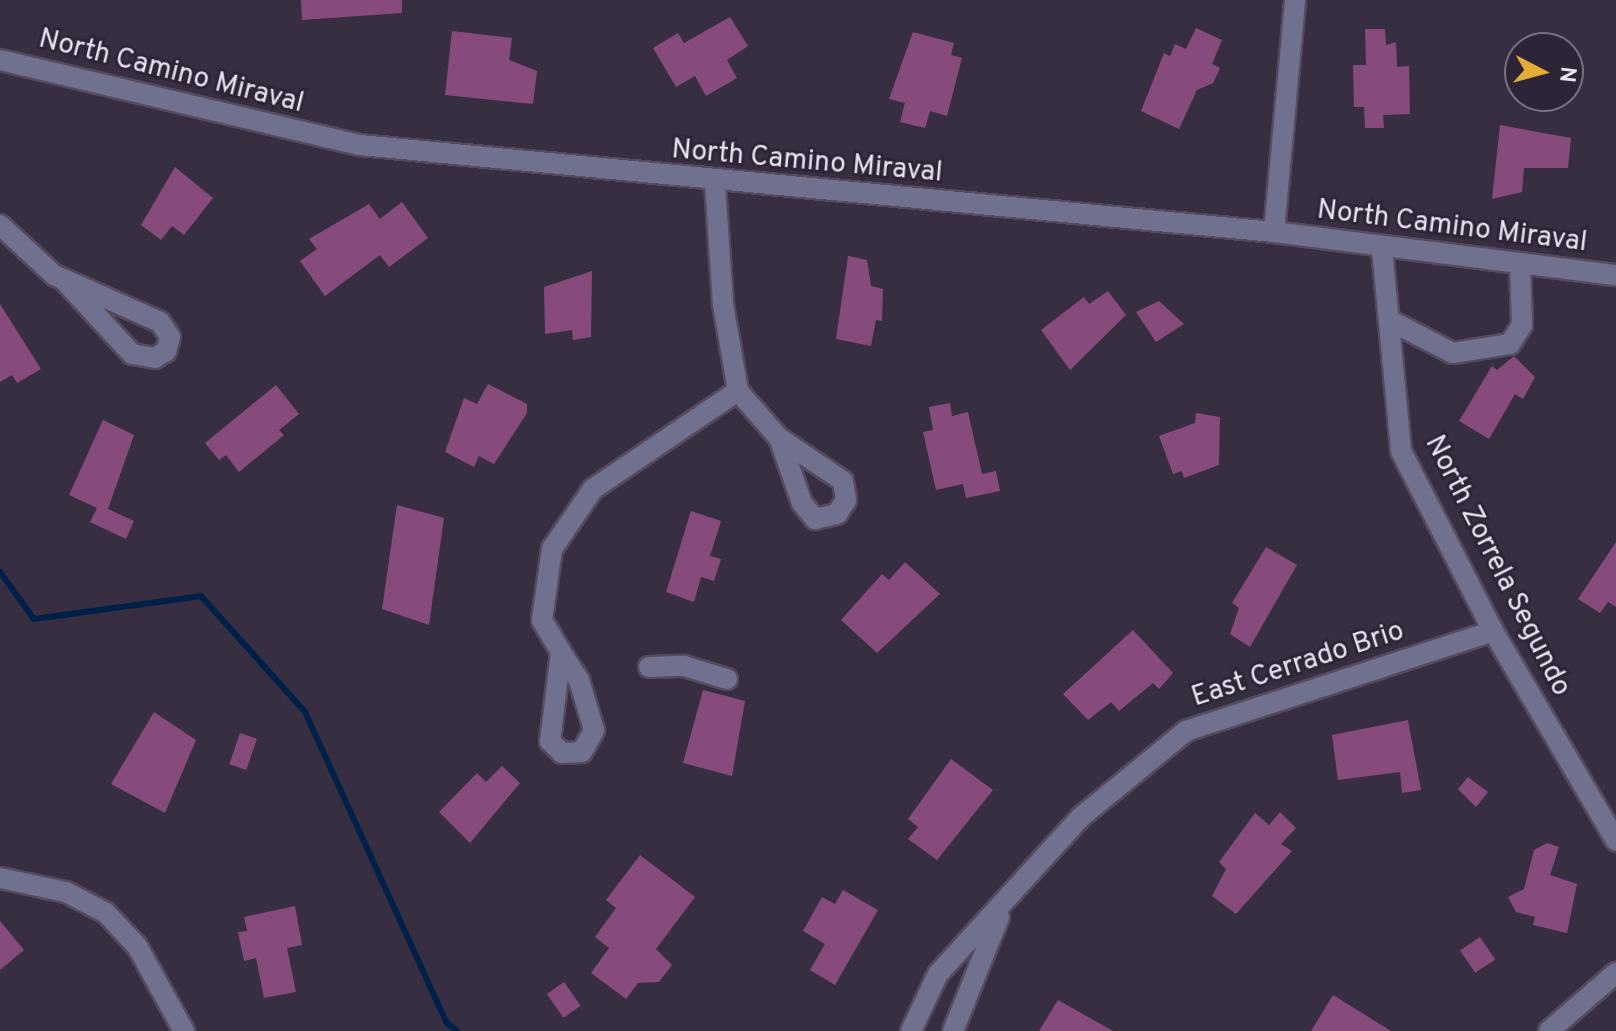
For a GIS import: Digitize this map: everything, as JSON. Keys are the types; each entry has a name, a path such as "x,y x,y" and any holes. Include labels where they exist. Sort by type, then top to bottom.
{"street":[{"path":"1274,232 1295,0"},
{"name":"North Camino Miraval","path":"0,60 102,79 319,139 715,182 1274,232 1382,249 1616,275"},
{"path":"715,182 723,304 738,391 779,438"},
{"path":"0,225 64,280 132,354 155,358 166,351 170,337 160,322 64,280"},
{"name":"North Zorrela Segundo","path":"1382,249 1401,451 1493,631 1616,841"},
{"path":"1389,320 1453,353 1510,344 1522,325 1520,264"},
{"path":"561,652 542,620 552,549 593,489 738,391"},
{"name":"East Cerrado Brio","path":"911,1031 938,974 1000,913 1081,817 1186,731 1493,631"},
{"path":"649,667 684,666 727,679"},
{"path":"0,878 66,892 106,913 137,946 184,1031"},
{"name":"East Cerrado Brio","path":"953,1031 1000,913"},
{"path":"1549,1031 1616,973"}],"building":[{"path":"301,0 402,0 402,13 302,20"},
{"path":"730,17 748,46 727,60 737,78 706,96 695,76 676,87 653,48 678,33 684,43"},
{"path":"1196,28 1222,40 1212,64 1220,68 1213,83 1197,90 1179,129 1141,111 1164,53 1170,56 1175,44 1186,49"},
{"path":"1365,29 1385,29 1386,45 1396,42 1397,67 1409,66 1410,114 1383,115 1384,128 1365,128 1364,107 1354,107 1353,65 1366,65"},
{"path":"452,31 512,38 509,60 537,71 533,104 445,95"},
{"path":"913,32 954,43 951,55 962,58 947,116 930,111 925,128 900,122 905,103 889,99"},
{"path":"1500,125 1571,138 1568,168 1524,168 1522,192 1492,199"},
{"path":"175,167 213,198 184,235 172,226 161,240 141,225"},
{"path":"402,202 428,238 389,267 380,255 325,296 300,261 317,249 309,239 369,204 380,219"},
{"path":"848,256 867,260 871,286 883,289 882,321 876,320 871,346 836,339"},
{"path":"592,271 591,337 573,340 572,330 545,334 544,287"},
{"path":"1108,291 1126,315 1070,370 1041,330 1084,297 1089,304"},
{"path":"1159,301 1184,324 1156,342 1136,312"},
{"path":"0,304 41,369 17,383 12,375 0,382"},
{"path":"1514,356 1535,377 1523,399 1515,394 1489,439 1459,421 1492,366 1497,370"},
{"path":"488,384 527,404 527,413 494,464 479,456 474,467 445,452 464,398 477,404"},
{"path":"276,385 299,414 279,430 284,435 239,472 226,455 219,460 205,443"},
{"path":"950,403 952,416 968,412 982,474 996,471 1000,491 966,498 963,484 936,490 923,432 933,430 929,407"},
{"path":"1196,413 1220,417 1219,465 1184,478 1182,471 1173,474 1159,436 1195,423"},
{"path":"103,420 134,435 108,509 134,521 126,539 90,522 97,508 69,495"},
{"path":"397,505 444,518 429,625 382,609"},
{"path":"691,511 721,521 710,556 721,559 714,581 701,577 694,602 666,592"},
{"path":"1616,542 1616,607 1608,602 1600,613 1578,599"},
{"path":"1266,547 1297,565 1250,647 1230,634 1239,608 1232,603"},
{"path":"905,562 940,594 877,653 841,620 882,574 889,580"},
{"path":"1133,630 1173,673 1159,689 1153,683 1119,711 1111,702 1088,720 1063,694"},
{"path":"703,690 745,701 732,776 683,763"},
{"path":"154,712 196,740 165,813 111,784"},
{"path":"1408,720 1421,790 1402,793 1400,772 1338,780 1332,735"},
{"path":"240,733 257,739 246,770 229,764"},
{"path":"951,759 993,790 937,860 908,839 918,827 908,819"},
{"path":"502,766 520,783 470,843 439,812 477,773 486,782"},
{"path":"1468,777 1488,792 1476,807 1458,789"},
{"path":"1280,812 1296,828 1281,844 1292,851 1236,914 1212,896 1226,869 1219,862 1255,813 1269,825"},
{"path":"1547,843 1559,847 1550,875 1577,884 1567,933 1533,925 1535,917 1516,912 1508,897 1524,889 1534,850"},
{"path":"640,855 695,897 656,949 672,965 659,982 638,983 626,999 591,973 609,948 595,937 616,908 606,900"},
{"path":"843,890 878,910 835,985 810,970 825,944 803,931 822,897 835,904"},
{"path":"295,906 302,945 287,948 296,992 264,998 256,958 244,961 238,932 247,931 244,917"},
{"path":"0,921 24,950 0,970"},
{"path":"1480,937 1495,959 1475,973 1460,950"},
{"path":"564,982 581,1006 563,1018 547,994"},
{"path":"1333,995 1391,1031 1311,1031"},
{"path":"1058,1000 1113,1031 1039,1031"}],"waterway":[{"path":"0,572 34,619 201,596 305,712 447,1023 457,1031"}]}
